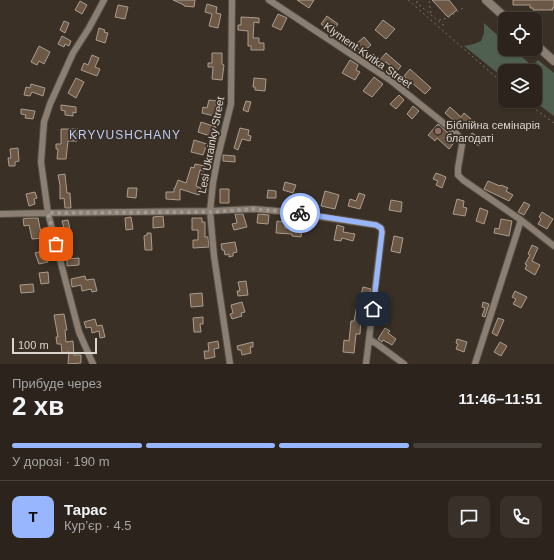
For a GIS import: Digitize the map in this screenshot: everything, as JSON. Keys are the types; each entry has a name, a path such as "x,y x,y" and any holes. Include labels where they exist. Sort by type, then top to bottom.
{"street":[{"path":"93,364 79,332 48,213 41,162 44,122 56,90 73,53 104,0"},
{"name":"Lesi Ukrainky Street","path":"230,364 215,263 210,212 218,156 231,104 232,0"},
{"name":"Klyment Kvitka Street","path":"269,0 390,80 456,133 461,139 462,145 458,174 463,180 521,220 554,246"},
{"path":"486,0 499,12"},
{"path":"542,50 554,60"},
{"path":"0,214 210,212 253,209 289,212 376,225 381,228 382,232 366,364"},
{"path":"475,364 521,220"},
{"path":"369,339 404,364"}],"path":[{"path":"408,0 498,79"},
{"path":"416,1 443,25 447,25"},
{"path":"429,1 431,15"},
{"path":"438,20 448,18 463,8"},
{"path":"534,108 554,123"}],"green space":[{"path":"484,23 498,36 498,56 521,56 530,64 498,64 498,73 464,46 481,41 484,33"},
{"path":"538,60 554,73 554,116 542,107 542,64 534,64"}],"building":[{"path":"173,0 195,0 194,7 184,6"},
{"path":"297,0 314,0 309,8"},
{"path":"432,0 449,0 457,10 448,17"},
{"path":"513,0 554,0 554,8 552,8 553,10 533,10 533,8 530,8 530,5 513,5"},
{"path":"80,1 87,5 82,14 75,10"},
{"path":"207,4 217,7 216,13 221,14 218,28 209,26 212,14 205,12"},
{"path":"118,5 128,7 125,19 115,17"},
{"path":"278,14 287,18 281,30 272,26"},
{"path":"327,16 338,24 332,32 321,24"},
{"path":"241,17 259,18 259,23 254,22 253,38 259,38 259,43 264,43 264,50 251,50 251,46 248,46 248,31 238,30 238,25 241,25"},
{"path":"383,20 395,29 386,39 375,30"},
{"path":"64,21 69,23 65,33 60,30"},
{"path":"99,28 108,33 105,43 96,40"},
{"path":"62,36 71,41 69,46 65,44 64,47 58,44"},
{"path":"364,37 371,45 362,53 355,45"},
{"path":"39,46 50,52 44,64 39,61 37,65 31,62"},
{"path":"212,53 222,53 222,64 224,65 222,80 212,79 213,67 208,67 208,63 212,63"},
{"path":"386,53 401,66 395,74 391,70 393,68 386,62 384,64 379,61"},
{"path":"92,55 99,58 95,67 100,69 97,76 81,70 84,63 88,65"},
{"path":"350,60 358,65 356,70 360,72 355,80 342,73"},
{"path":"410,69 431,88 425,94 404,76"},
{"path":"374,77 383,84 372,97 363,91"},
{"path":"76,78 84,82 76,98 68,93"},
{"path":"254,78 266,79 265,91 255,90 255,87 253,87"},
{"path":"31,84 45,88 43,96 32,92 30,96 24,95 26,87 30,88"},
{"path":"399,95 404,100 396,109 390,104"},
{"path":"209,100 217,101 214,116 202,113 203,107 207,108"},
{"path":"246,101 251,102 248,112 243,110"},
{"path":"61,105 76,107 76,113 73,112 73,116 65,115 65,111 61,110"},
{"path":"413,106 419,111 412,119 407,114"},
{"path":"450,107 461,117 464,113 471,119 464,128 445,113"},
{"path":"21,109 35,111 33,119 25,118 26,115 21,114"},
{"path":"201,122 216,127 214,134 211,133 210,136 198,132"},
{"path":"438,124 456,140 449,149 437,138 435,141 428,135"},
{"path":"240,128 249,130 248,135 251,136 250,141 242,139 238,150 234,148"},
{"path":"61,129 78,129 77,141 68,141 66,159 57,159 58,149 56,149 56,144 61,144"},
{"path":"472,133 483,140 479,146 468,139"},
{"path":"194,140 207,144 203,155 191,152"},
{"path":"18,148 19,161 15,162 15,166 9,166 8,158 11,158 10,149"},
{"path":"223,155 235,156 235,162 223,161"},
{"path":"195,164 205,166 204,171 200,170 196,186 201,188 199,195 180,189 180,200 166,199 166,192 174,192 174,188 178,180 186,183 191,167 194,168"},
{"path":"436,173 446,177 442,188 436,185 438,181 433,179"},
{"path":"65,174 67,193 70,193 71,208 65,208 64,198 60,199 58,175"},
{"path":"488,181 508,188 506,191 513,195 509,201 484,189"},
{"path":"285,182 296,185 293,193 283,190"},
{"path":"128,188 137,188 136,198 127,197"},
{"path":"220,189 229,189 229,203 220,203"},
{"path":"268,190 276,191 276,198 267,198"},
{"path":"325,191 339,195 335,209 321,206"},
{"path":"35,192 37,198 34,199 35,204 29,206 26,194"},
{"path":"359,193 365,195 360,209 348,206 350,199 356,201"},
{"path":"457,199 464,201 463,207 467,208 465,216 453,214"},
{"path":"391,200 402,202 401,212 389,210"},
{"path":"524,202 530,205 524,215 518,212"},
{"path":"480,208 488,211 484,224 476,221"},
{"path":"542,212 553,219 547,229 538,224 541,219 539,217"},
{"path":"235,214 243,214 247,227 234,230 232,224 237,223"},
{"path":"258,214 269,215 268,224 257,223"},
{"path":"163,216 164,227 153,228 153,217"},
{"path":"131,217 133,229 126,230 125,218"},
{"path":"38,218 42,238 32,239 29,225 24,226 23,219"},
{"path":"192,218 202,218 202,222 205,222 205,237 208,237 209,247 193,248 193,240 198,240 198,230 192,230"},
{"path":"501,219 512,221 509,236 494,233 495,228 499,229"},
{"path":"68,220 70,230 65,232 62,221"},
{"path":"277,221 285,222 285,228 297,229 298,224 303,224 301,237 292,236 292,234 276,233"},
{"path":"337,225 344,227 343,232 355,234 353,241 342,238 341,241 334,240"},
{"path":"147,233 151,233 152,250 145,250 144,236 147,235"},
{"path":"394,236 403,238 400,253 391,251"},
{"path":"235,242 237,252 233,253 233,256 229,257 229,254 225,255 221,244"},
{"path":"532,245 538,248 532,261 540,265 535,275 525,269 527,265 525,264 530,255 528,254"},
{"path":"45,250 48,262 39,264 35,253"},
{"path":"79,258 79,265 67,266 67,259"},
{"path":"48,272 49,283 41,284 39,273"},
{"path":"85,276 86,280 94,279 97,291 92,292 91,289 82,291 81,285 72,287 71,279"},
{"path":"246,281 248,295 238,296 237,291 240,291 238,282"},
{"path":"33,284 34,292 21,293 20,285"},
{"path":"363,287 371,289 369,294 366,293 363,306 363,314 367,314 366,319 361,318 360,334 356,334 354,353 343,352 344,340 349,341 351,321 354,321"},
{"path":"515,291 527,297 521,308 513,304 516,299 512,297"},
{"path":"202,293 203,306 191,307 190,294"},
{"path":"242,302 245,312 241,313 242,316 232,319 230,314 233,313 231,305"},
{"path":"483,302 489,304 485,317 482,316 485,308 482,307"},
{"path":"383,313 389,315 387,324 380,322"},
{"path":"64,314 67,330 65,330 66,342 73,341 74,355 81,355 81,363 68,364 69,352 62,353 61,344 57,344 56,337 58,337 54,315"},
{"path":"203,317 203,324 200,324 201,332 194,332 193,318"},
{"path":"498,318 504,320 497,336 492,333"},
{"path":"95,319 97,326 102,325 105,337 100,338 99,331 92,333 91,327 86,328 84,322"},
{"path":"385,328 390,331 388,333 396,339 392,345 378,339"},
{"path":"457,339 467,342 464,352 456,349 458,344 456,343"},
{"path":"218,341 219,348 214,349 215,357 205,359 204,351 209,351 208,343"},
{"path":"253,342 253,347 250,347 251,353 242,355 241,350 238,350 237,346"},
{"path":"500,342 507,346 501,356 494,352"}],"way so far":[{"path":"56,244 48,213 210,212 253,209 300,213"}],"place":[{"name":"Біблійна семінарія благодаті","path":"438,131"}],"district":[{"name":"KRYVUSHCHANY","path":"125,135"}],"route":[{"path":"300,213 376,225 381,228 382,232 373,309"}]}
